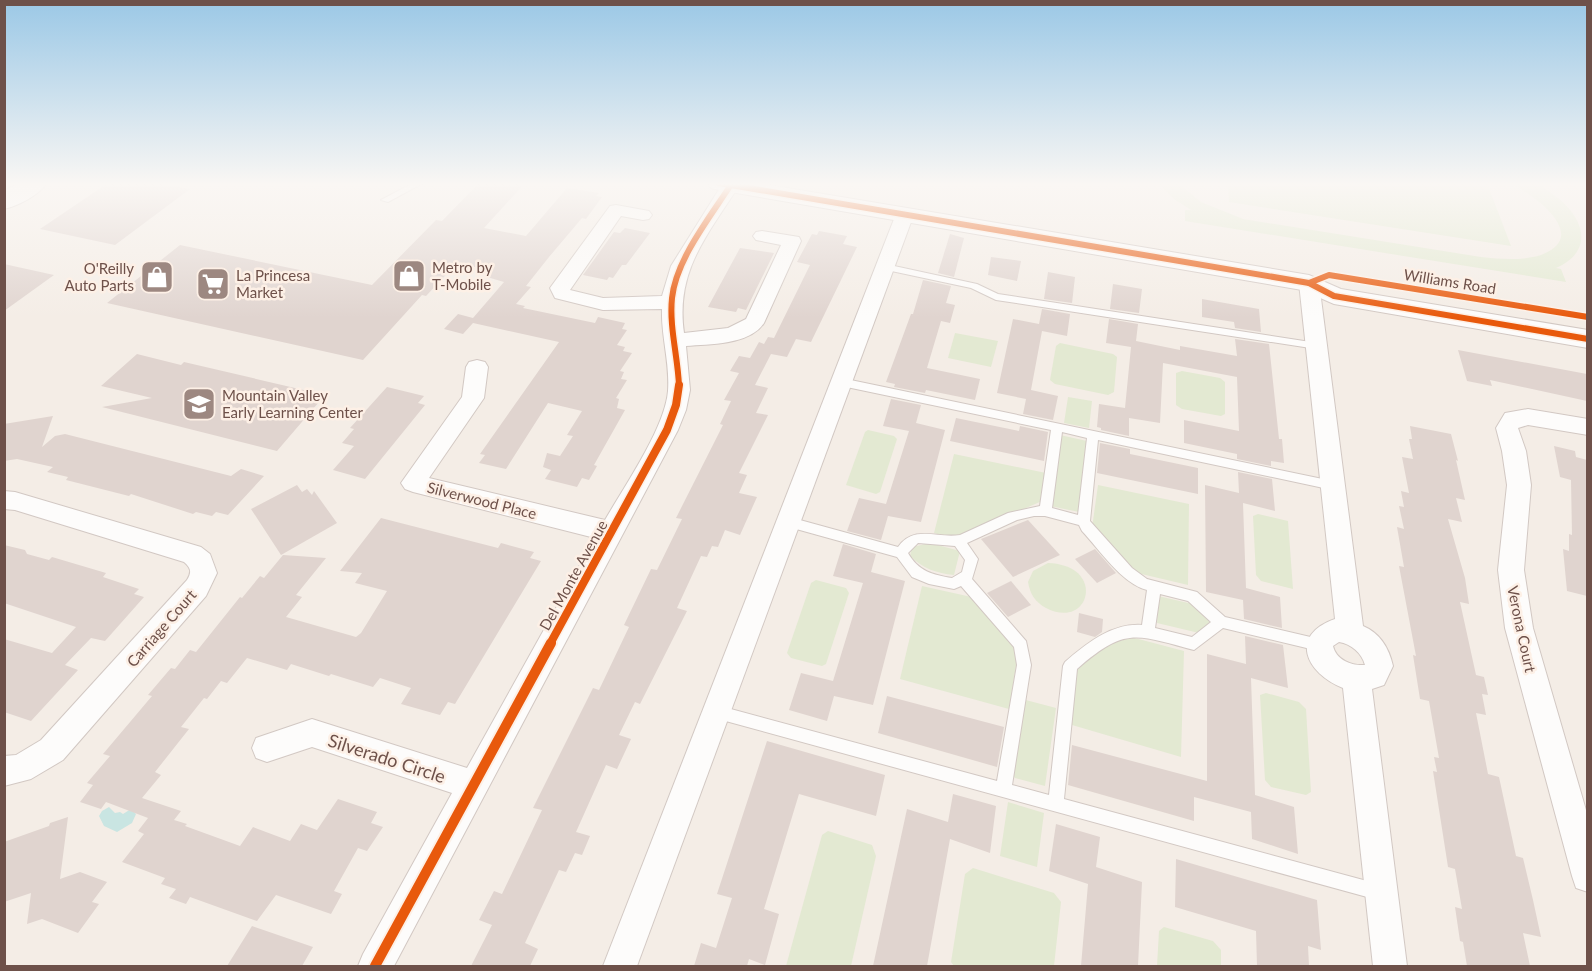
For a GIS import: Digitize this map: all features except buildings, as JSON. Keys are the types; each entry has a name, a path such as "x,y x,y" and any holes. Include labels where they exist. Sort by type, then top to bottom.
{"main road":[{"name":"Williams Road","path":"988,228 1309,283 1334,297 1587,339"},
{"name":"Williams Road","path":"1309,283 1329,275 1587,317"}],"street":[{"path":"603,228 560,288 562,294 565,297 603,303 670,302"},
{"name":"Del Monte Avenue","path":"375,966 656,453 675,412 679,393 670,302 674,280 701,228"},
{"path":"620,966 899,228"},
{"path":"673,341 738,333 750,328 792,241 762,236"},
{"path":"1309,283 1350,633"},
{"name":"Silverwood Place","path":"477,367 473,398 413,483 613,532"},
{"name":"Verona Court","path":"1587,427 1528,417 1513,419 1507,428 1514,451 1519,485 1511,570 1519,628 1587,876"},
{"name":"Carriage Court","path":"4,500 15,501 192,554 201,561 204,573 197,588 52,750 20,770 4,771"},
{"path":"1336,630 1350,633 1365,641 1378,658 1379,666 1374,676 1356,680 1336,672 1320,653 1319,645 1325,634 1336,630"},
{"path":"1356,680 1390,966"},
{"name":"Silverado Circle","path":"267,748 312,734 473,785"}],"lane":[{"path":"885,267 974,286 996,297 1317,346"},
{"path":"841,382 1333,485"},
{"path":"1045,511 1057,428"},
{"path":"1093,435 1084,521 1086,527 1127,572 1143,584 1192,596 1221,622 1319,645"},
{"path":"901,553 906,544 920,537 958,541 1026,512 1045,511 1084,521"},
{"path":"789,522 901,553 908,567 928,580 954,584 968,575 972,559 958,541"},
{"path":"963,579 1021,645 1024,664 1003,790"},
{"path":"1149,633 1154,586"},
{"path":"1056,804 1070,666 1086,652 1123,632 1138,631 1194,644 1221,622"},
{"path":"716,712 1381,892"}],"green space":[{"path":"1231,228 1301,228 1481,257 1511,259 1541,255 1555,247 1561,237 1560,228 1580,228 1580,245 1576,254 1556,268 1561,269 1566,282"},
{"path":"1398,228 1504,228 1511,246"},
{"path":"955,333 998,341 991,367 948,358"},
{"path":"1060,343 1113,354 1117,357 1114,392 1108,395 1055,384 1050,380 1056,346"},
{"path":"1182,371 1220,378 1225,382 1225,414 1221,416 1182,409 1176,405 1176,373"},
{"path":"1068,397 1092,401 1089,428 1064,423"},
{"path":"868,430 894,436 897,439 880,492 876,494 846,485 865,432"},
{"path":"1060,435 1087,441 1079,512 1050,506"},
{"path":"954,454 1046,473 1042,501 955,539 934,533"},
{"path":"1098,485 1189,504 1188,585 1133,572 1092,528"},
{"path":"1258,514 1288,521 1293,589 1261,581 1256,575 1253,516"},
{"path":"930,543 960,551 954,575 930,570 910,556 912,547"},
{"path":"1048,563 1067,566 1079,574 1085,584 1086,595 1082,604 1073,611 1061,613 1046,608 1032,594 1028,582 1033,571"},
{"path":"816,580 846,588 849,593 826,664 822,666 791,658 787,653 811,583"},
{"path":"922,586 976,598 1018,653 1009,709 900,679"},
{"path":"1158,596 1197,605 1209,616 1209,627 1199,633 1157,623"},
{"path":"1127,636 1184,651 1181,757 1072,725 1077,663"},
{"path":"1266,693 1299,702 1306,709 1311,792 1306,795 1271,787 1265,780 1260,695"},
{"path":"1022,699 1056,708 1045,786 1015,778 1010,772"},
{"path":"1008,802 1044,813 1037,867 1000,856"},
{"path":"828,831 872,845 876,856 851,966 786,966 822,835"},
{"path":"973,868 1054,893 1061,902 1054,966 954,966 951,962 965,874"},
{"path":"1164,927 1213,941 1221,950 1221,966 1157,966 1159,931"}],"water":[{"path":"109,807 115,813 123,814 131,809 136,814 132,823 117,832 104,826 99,816"}],"cycle path":[{"path":"375,966 667,430 675,410 679,390 672,298 680,266 704,228"},
{"path":"986,228 1309,283 1334,296 1588,339"},
{"path":"1309,283 1329,275 1588,317"}],"place":[{"name":"Metro by T-Mobile","path":"409,276"},
{"name":"O'Reilly Auto Parts","path":"157,277"},
{"name":"La Princesa Market","path":"213,284"},
{"name":"Mountain Valley Early Learning Center","path":"199,404"}]}
